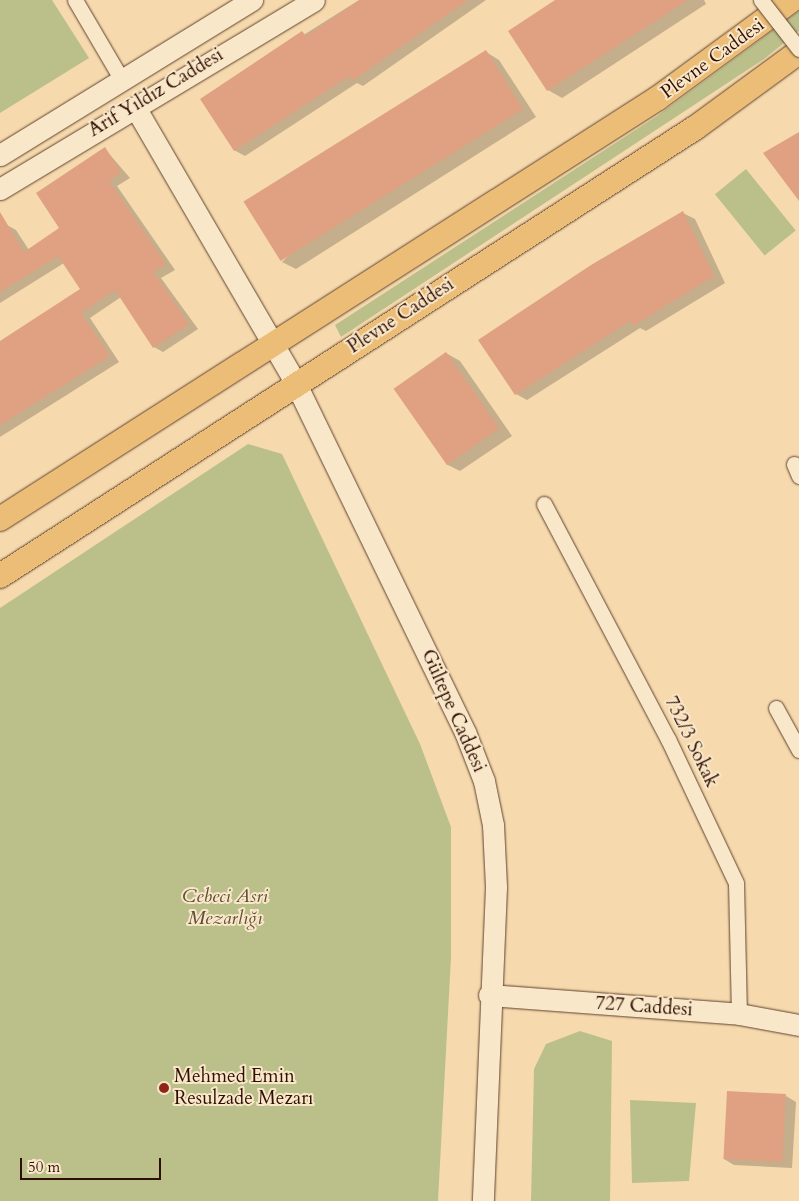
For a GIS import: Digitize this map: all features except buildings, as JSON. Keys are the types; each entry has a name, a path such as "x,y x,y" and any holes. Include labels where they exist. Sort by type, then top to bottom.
{"main road":[{"name":"Arif Yıldız Caddesi","path":"0,155 252,0"},
{"name":"Arif Yıldız Caddesi","path":"0,189 314,0"},
{"name":"Plevne Caddesi","path":"0,519 658,98 792,0"},
{"name":"Plevne Caddesi","path":"0,576 695,128 799,51"},
{"name":"Gültepe Caddesi","path":"135,107 271,346 296,384 465,732 484,780 496,854 482,1201"},
{"name":"727 Caddesi","path":"489,995 739,1014 799,1025"}],"street":[{"path":"75,0 122,80"},
{"path":"761,0 799,51"},
{"name":"732/3 Sokak","path":"544,504 668,739 736,883 739,1014"},
{"path":"776,708 799,750"}],"green space":[{"path":"0,0 52,0 89,58 0,113"},
{"path":"799,11 799,31 764,59 341,337 335,325 657,116"},
{"path":"746,169 796,230 765,256 715,194"},
{"name":"Cebeci Asri Mezarlığı","path":"248,444 282,454 420,744 451,827 451,957 438,1201 0,1201 0,608"},
{"path":"580,1031 612,1041 610,1201 531,1201 534,1069 546,1044"},
{"path":"630,1100 696,1103 689,1181 632,1183"}],"place":[{"name":"Mehmed Emin Resulzade Mezarı","path":"164,1088"}]}
